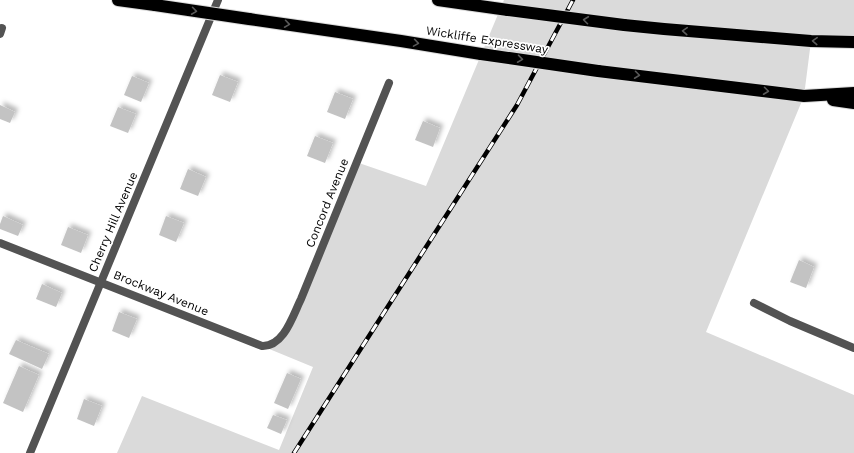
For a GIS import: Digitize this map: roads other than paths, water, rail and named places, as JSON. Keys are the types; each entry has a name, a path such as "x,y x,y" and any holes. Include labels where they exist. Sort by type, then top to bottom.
{"highway":[{"name":"Wickliffe Expressway","path":"118,0 598,71 804,96 854,93"},
{"path":"438,0 624,25 811,41 854,42"},
{"path":"804,96 854,103"}],"street":[{"name":"Cherry Hill Avenue","path":"30,453 218,0"},
{"name":"Concord Avenue","path":"285,331 301,299 389,83"},
{"name":"Brockway Avenue","path":"0,243 262,346 269,347 273,345 285,331"},
{"path":"754,303 790,321 854,348"}],"railway":[{"path":"294,453 517,105 573,0"}]}
